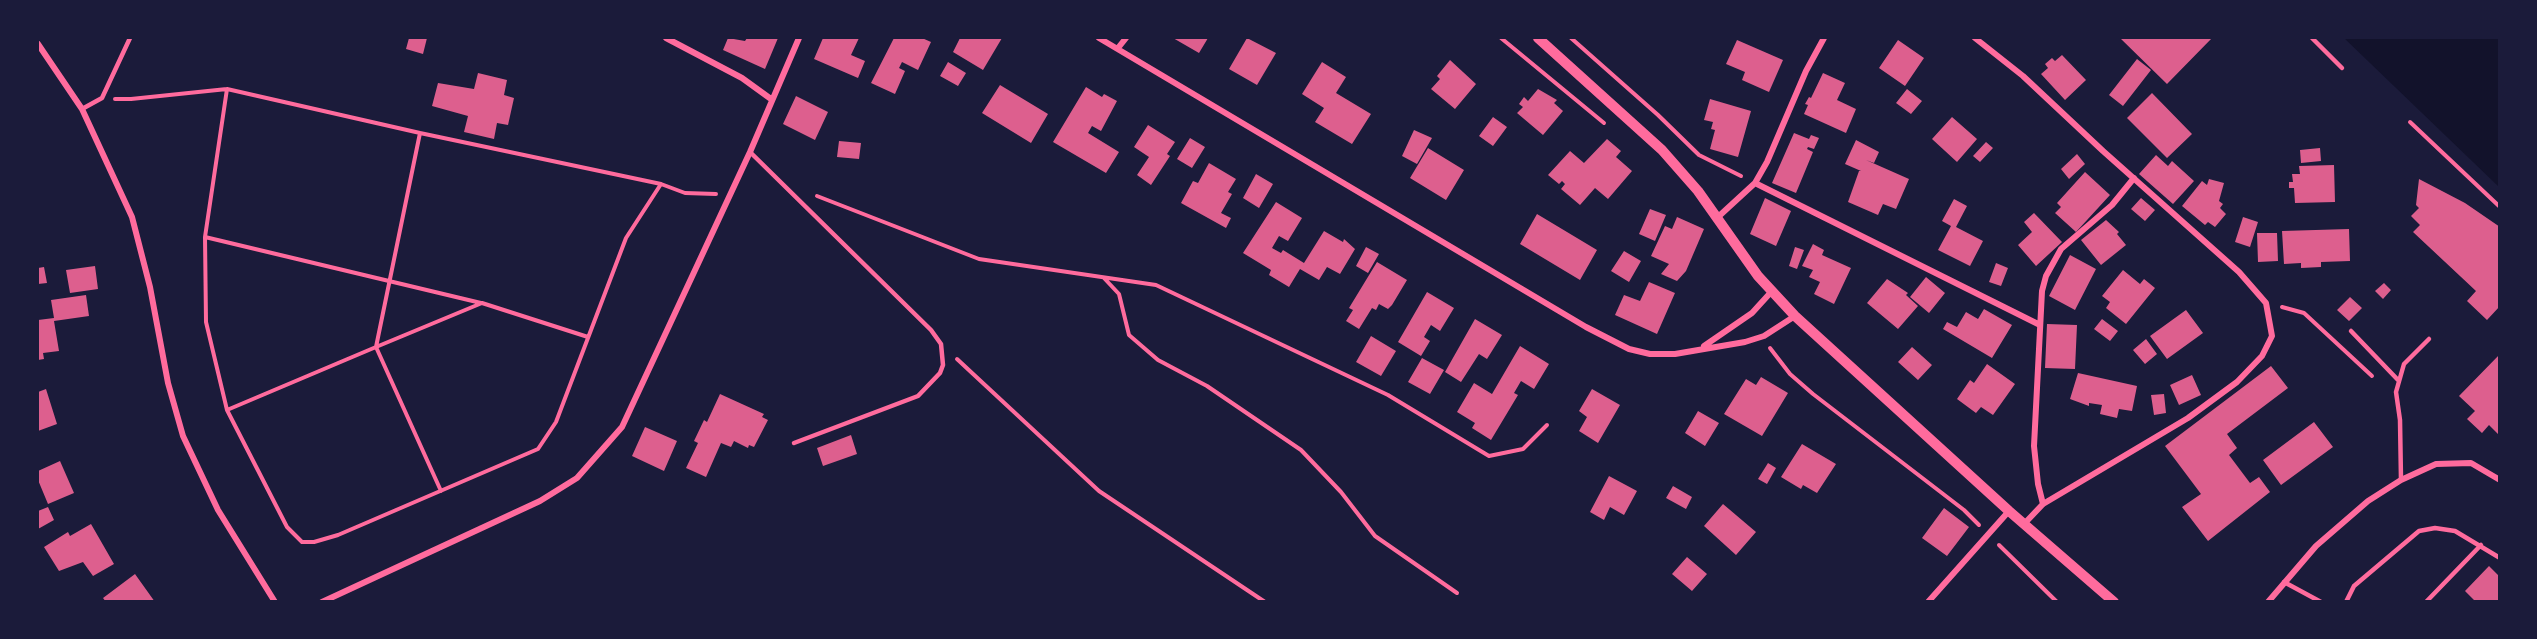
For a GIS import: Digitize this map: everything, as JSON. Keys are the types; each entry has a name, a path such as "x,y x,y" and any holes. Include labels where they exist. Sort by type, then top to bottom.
{"street":[{"path":"666,38 742,78 771,99"},
{"path":"322,602 540,501 577,478 622,427 750,152 799,38"},
{"path":"1100,38 1629,350 1650,354 1675,354 1745,342 1764,336 1795,316"},
{"path":"1119,48 1126,38"},
{"path":"1538,38 1642,129 1681,170 1772,291 1795,316 2024,524 2114,602"},
{"path":"1718,218 1755,183 1767,162 1806,71 1824,38"},
{"path":"1976,38 2023,75 2240,272 2266,303 2272,336 2262,356 2237,382 2169,430 2043,504 2024,524"},
{"path":"38,44 82,109 132,217 150,287 168,382 183,436 218,510 276,602"},
{"path":"2043,504 2038,484 2034,446 2042,291 2057,256 2071,239 2112,205 2134,178"},
{"path":"1755,183 2040,325"},
{"path":"1701,348 1752,313 1772,291"},
{"path":"2268,602 2316,546 2368,501 2401,480 2436,464 2471,463 2499,480"},
{"path":"1928,602 2009,510"}],"lane":[{"path":"82,109 102,98 130,38"},
{"path":"2312,38 2342,68"},
{"path":"750,152 931,330 941,344 943,365 940,373 918,396 794,443"},
{"path":"2351,331 2399,381"},
{"path":"2401,480 2397,400 2399,381 2404,364 2429,339"},
{"path":"2346,602 2354,586 2419,531 2435,528 2455,531 2499,558"},
{"path":"2426,602 2481,545"},
{"path":"2284,582 2321,602"}],"path":[{"path":"1500,38 1609,128"},
{"path":"1571,38 1650,107 1699,155 1755,183"},
{"path":"102,98 131,99 227,89 420,134 661,184 685,193 730,194"},
{"path":"227,89 205,237 206,322 227,410 287,527 302,542 314,542 338,535 538,449 556,422 626,238 661,184"},
{"path":"2410,122 2499,207"},
{"path":"420,134 376,347 441,491"},
{"path":"809,193 980,260 1156,285 1388,395 1489,456 1523,449 1547,425"},
{"path":"205,237 482,303 588,337"},
{"path":"1104,278 1119,294 1129,335 1158,360 1207,386 1300,450 1341,492 1375,536 1457,592"},
{"path":"227,410 482,303"},
{"path":"2266,303 2304,313 2397,400"},
{"path":"941,344 1099,491 1265,602"},
{"path":"1770,348 1790,374 1813,394 1964,510 2057,602"}],"shaded area":[{"path":"2344,38 2499,38 2499,187"}],"building":[{"path":"409,38 427,38 423,54 406,49"},
{"path":"728,38 745,41 747,38 778,38 765,69 723,50"},
{"path":"823,38 859,38 851,55 865,61 858,78 814,59"},
{"path":"894,38 922,38 931,42 918,70 902,62 899,68 905,71 895,94 871,83"},
{"path":"960,38 1002,38 983,70 953,52"},
{"path":"1173,38 1208,38 1199,53"},
{"path":"1247,38 1276,53 1257,85 1229,69"},
{"path":"2120,38 2212,38 2167,84"},
{"path":"1737,40 1783,60 1769,92 1742,80 1745,72 1726,64"},
{"path":"1898,40 1924,58 1905,86 1879,68"},
{"path":"2062,55 2086,80 2065,100 2041,74 2048,68 2045,64 2052,58 2055,61"},
{"path":"2137,59 2151,70 2123,106 2109,95"},
{"path":"1450,60 1476,84 1455,109 1431,89 1440,79 1437,76"},
{"path":"948,62 966,73 958,86 940,76"},
{"path":"1322,62 1346,77 1336,93 1371,114 1352,144 1315,122 1324,108 1302,94"},
{"path":"478,73 507,80 504,95 514,98 508,125 497,123 494,139 464,132 468,116 432,106 438,83 474,89"},
{"path":"1823,73 1845,83 1837,100 1856,109 1846,133 1804,114 1808,105 1805,104 1809,97 1811,98"},
{"path":"1000,85 1048,114 1031,143 982,113"},
{"path":"1086,87 1102,97 1104,94 1117,101 1101,131 1092,126 1088,133 1119,152 1106,173 1053,142"},
{"path":"1538,89 1557,100 1554,103 1563,111 1543,135 1517,113 1523,107 1519,104 1524,97 1528,101"},
{"path":"1907,89 1922,101 1911,114 1896,103"},
{"path":"2152,93 2192,134 2167,158 2127,118"},
{"path":"796,96 828,112 815,140 783,124"},
{"path":"1710,99 1751,111 1738,157 1710,149 1715,130 1711,129 1713,122 1704,120"},
{"path":"1493,117 1507,127 1493,146 1479,136"},
{"path":"1952,117 1977,139 1957,162 1932,139"},
{"path":"1148,125 1175,142 1167,154 1170,156 1151,185 1137,175 1149,157 1134,147"},
{"path":"1414,130 1432,138 1417,164 1402,156"},
{"path":"1794,133 1809,139 1811,135 1819,138 1814,149 1808,147 1807,149 1813,152 1796,193 1772,183"},
{"path":"1190,138 1205,147 1192,168 1177,159"},
{"path":"1607,139 1621,151 1616,157 1632,171 1608,199 1595,188 1580,205 1561,189 1565,184 1562,181 1559,184 1548,175 1570,151 1584,163"},
{"path":"1856,140 1879,152 1874,163 1866,160 1909,179 1896,209 1883,204 1878,215 1848,202 1859,171 1861,171 1845,164"},
{"path":"839,141 861,143 859,159 837,157"},
{"path":"1986,142 1993,148 1980,162 1973,156"},
{"path":"1428,148 1464,170 1446,200 1410,178"},
{"path":"2320,148 2321,161 2301,163 2300,150"},
{"path":"2077,154 2085,164 2069,179 2061,169"},
{"path":"2156,155 2168,166 2172,161 2194,181 2173,204 2139,174"},
{"path":"1209,163 1236,179 1228,192 1232,194 1221,213 1231,218 1226,228 1181,203 1193,181 1198,183"},
{"path":"2334,165 2335,202 2295,203 2294,188 2289,188 2289,182 2293,182 2292,174 2300,174 2299,166"},
{"path":"2085,172 2110,195 2076,232 2055,213 2061,207 2057,203"},
{"path":"1256,174 1273,184 1259,208 1243,198"},
{"path":"2209,179 2224,183 2219,201 2223,204 2220,208 2226,214 2215,227 2208,222 2205,225 2182,206 2202,181 2207,185"},
{"path":"2419,179 2465,203 2500,227 2500,306 2487,320 2467,301 2476,291 2413,232 2420,225 2411,216 2419,208 2416,205"},
{"path":"1765,198 1791,211 1776,246 1750,234"},
{"path":"2141,198 2155,210 2145,221 2131,209"},
{"path":"1954,199 1967,206 1956,227 1983,241 1970,266 1938,250 1951,226 1942,221"},
{"path":"1276,202 1302,218 1288,241 1279,236 1272,248 1281,253 1283,250 1304,263 1324,231 1343,242 1344,239 1355,249 1340,274 1327,267 1319,280 1300,269 1289,287 1269,275 1271,270 1243,253"},
{"path":"1650,209 1666,215 1655,241 1639,234"},
{"path":"2034,213 2062,242 2036,266 2018,245 2032,232 2024,222"},
{"path":"1537,214 1597,250 1580,280 1520,244"},
{"path":"1677,217 1704,229 1686,271 1677,281 1661,274 1669,264 1651,256 1665,226 1672,229"},
{"path":"2243,217 2258,222 2250,247 2235,242"},
{"path":"2106,220 2119,232 2117,234 2126,245 2101,265 2081,240"},
{"path":"2349,229 2350,261 2321,262 2321,267 2301,268 2301,263 2284,264 2282,231"},
{"path":"2257,233 2277,233 2278,261 2258,262"},
{"path":"1813,244 1824,250 1822,255 1851,268 1834,304 1814,294 1820,282 1809,277 1813,270 1802,266"},
{"path":"1366,247 1379,254 1368,273 1356,266"},
{"path":"1795,247 1804,250 1797,269 1789,266"},
{"path":"1624,251 1641,261 1629,282 1611,271"},
{"path":"2070,255 2096,269 2075,310 2049,296"},
{"path":"1377,262 1407,280 1392,305 1388,309 1379,304 1376,310 1372,308 1359,329 1346,321 1353,310 1349,308"},
{"path":"1996,263 2008,268 2001,286 1989,282"},
{"path":"95,266 98,289 70,293 66,270"},
{"path":"44,267 47,283 38,284 38,268"},
{"path":"2123,270 2140,284 2144,279 2155,288 2126,324 2106,308 2110,302 2102,296"},
{"path":"1926,277 1945,293 1929,313 1910,297"},
{"path":"1887,279 1908,293 1906,295 1918,306 1898,329 1867,303"},
{"path":"1649,282 1675,293 1657,334 1615,315 1624,295 1640,301"},
{"path":"2384,283 2391,290 2383,299 2375,291"},
{"path":"1427,292 1454,308 1440,331 1431,325 1424,337 1430,341 1421,356 1398,342"},
{"path":"86,295 89,316 54,321 59,351 43,353 44,359 38,360 38,320 54,318 51,300"},
{"path":"2350,297 2362,308 2349,321 2337,310"},
{"path":"1984,309 2012,325 1992,358 1943,329 1947,322 1957,327 1966,312 1978,319"},
{"path":"2186,310 2203,333 2167,359 2150,336"},
{"path":"1475,319 1502,335 1487,359 1479,354 1461,382 1445,372"},
{"path":"2102,319 2118,331 2110,341 2094,329"},
{"path":"2047,324 2077,325 2075,369 2045,368"},
{"path":"1371,336 1396,351 1381,376 1356,362"},
{"path":"2146,339 2157,354 2145,364 2133,350"},
{"path":"1520,346 1549,364 1534,389 1521,381 1514,393 1518,395 1491,440 1472,428 1475,423 1457,412 1474,383 1492,394"},
{"path":"1912,347 1932,365 1918,380 1898,362"},
{"path":"2500,354 2500,436 2489,425 2482,433 2467,419 2475,411 2459,396"},
{"path":"1422,358 1444,370 1430,394 1408,382"},
{"path":"1987,364 2015,384 1993,415 1981,407 1976,413 1957,399 1970,380 1974,383"},
{"path":"2271,366 2288,388 2227,434 2237,448 2229,455 2250,483 2259,477 2270,492 2208,541 2182,507 2201,494 2165,446"},
{"path":"2078,373 2137,386 2132,411 2119,409 2117,418 2100,414 2102,405 2089,403 2089,406 2070,399"},
{"path":"2192,375 2201,395 2179,405 2170,385"},
{"path":"1761,377 1788,393 1762,436 1724,414 1746,379 1756,385"},
{"path":"46,389 57,424 38,431 38,392"},
{"path":"1592,389 1620,405 1598,443 1579,431 1587,417 1579,411"},
{"path":"720,394 764,414 762,417 768,420 754,447 749,445 748,448 734,441 731,447 721,443 706,477 686,468 698,443 694,441 704,420 707,422"},
{"path":"2164,394 2166,413 2154,415 2151,395"},
{"path":"1698,411 1719,423 1705,446 1685,433"},
{"path":"2314,422 2333,447 2281,485 2263,460"},
{"path":"645,427 677,441 664,471 632,456"},
{"path":"851,435 857,454 823,466 817,448"},
{"path":"1802,444 1836,464 1817,493 1803,485 1801,489 1781,477"},
{"path":"60,461 74,493 48,504 38,480 38,471"},
{"path":"1768,463 1776,468 1767,484 1758,479"},
{"path":"1609,476 1637,491 1624,515 1610,507 1604,520 1590,512"},
{"path":"1673,486 1692,497 1686,509 1666,498"},
{"path":"1723,504 1756,532 1736,555 1704,526"},
{"path":"48,507 54,520 38,529 38,511"},
{"path":"1944,508 1969,527 1947,556 1922,538"},
{"path":"91,524 114,564 93,576 83,562 59,571 44,547 68,532 70,536"},
{"path":"1687,557 1707,574 1692,591 1672,574"},
{"path":"2489,566 2500,577 2500,602 2476,602 2465,591"},
{"path":"135,574 155,602 106,602 103,598"}]}
